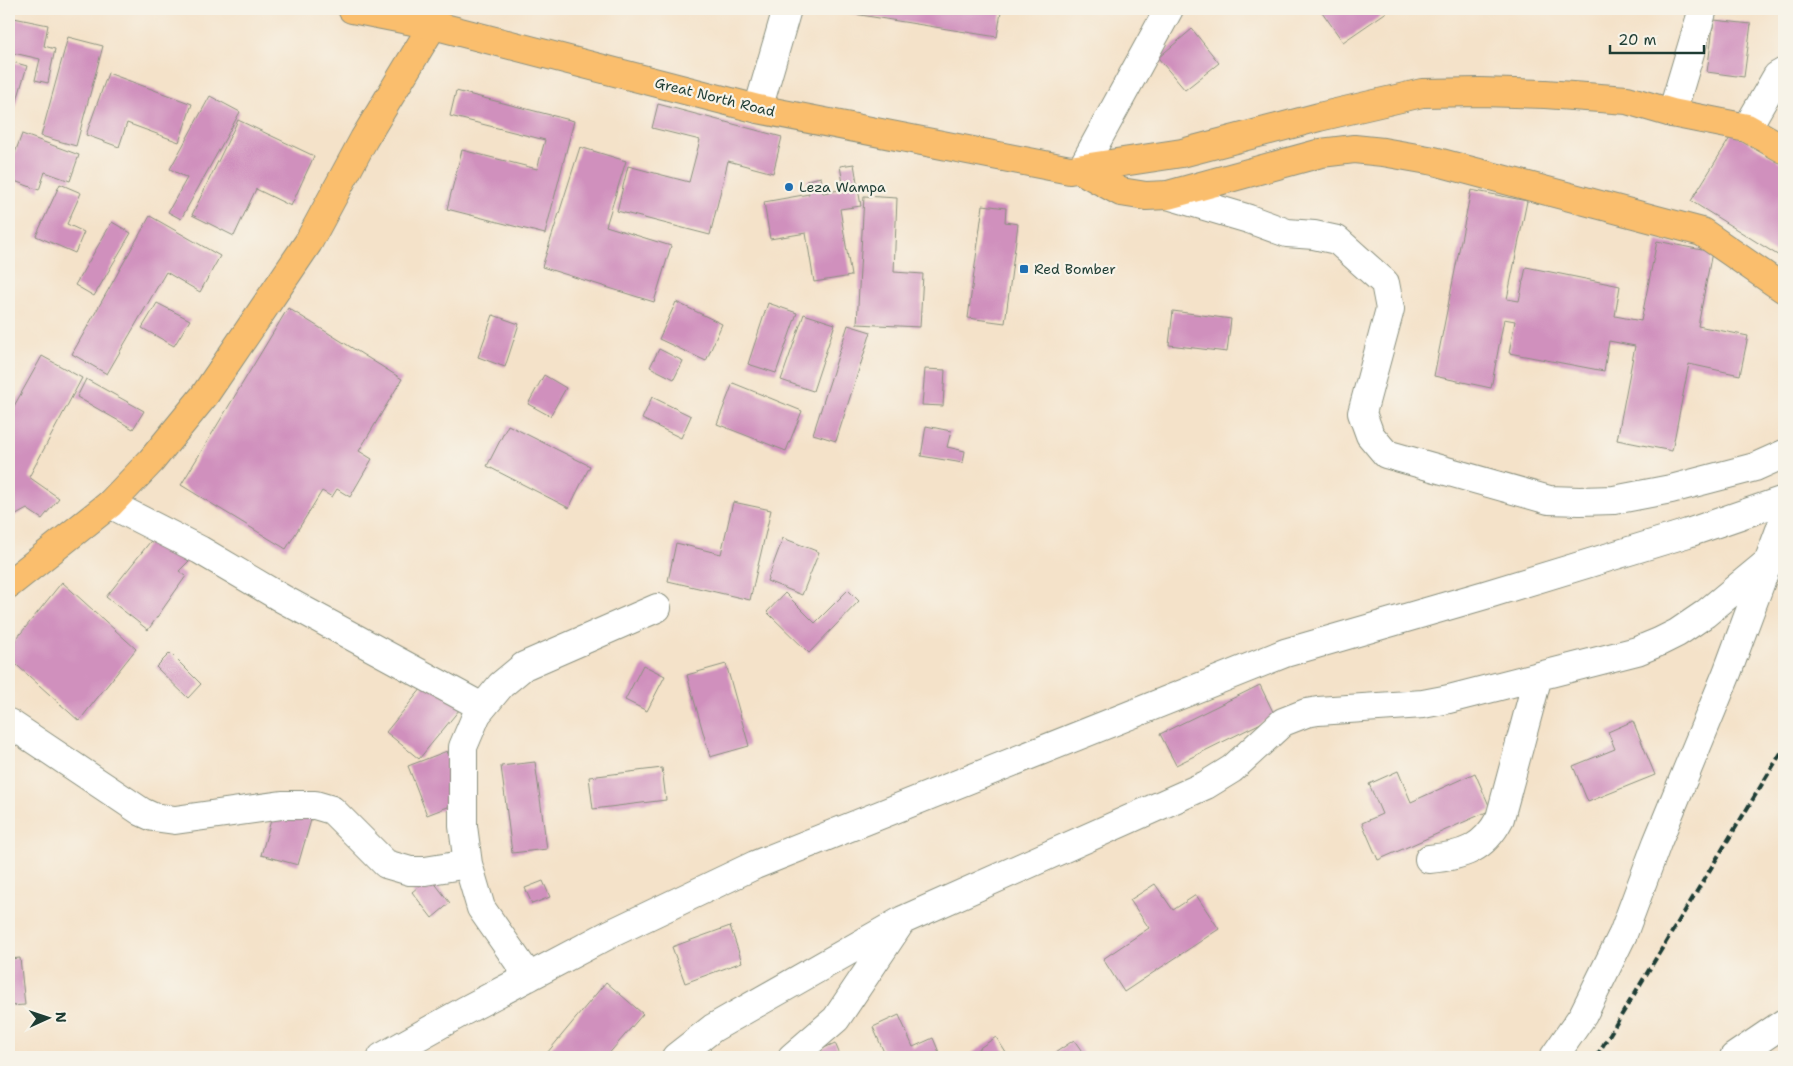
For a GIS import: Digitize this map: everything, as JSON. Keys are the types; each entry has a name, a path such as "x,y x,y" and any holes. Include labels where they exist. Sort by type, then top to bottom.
{"main road":[{"name":"Great North Road","path":"352,9 433,25 758,109 1062,169 1081,170"},
{"path":"9,584 110,504 151,461 204,396 308,243 364,139 433,25"},
{"path":"1081,170 1182,153 1319,117 1422,93 1546,94 1627,100 1747,128 1784,149"},
{"path":"1081,170 1121,192 1146,196 1168,195 1321,153 1354,149 1383,152 1434,161 1702,232 1784,289"}],"street":[{"path":"758,109 787,9"},
{"path":"1081,170 1169,9"},
{"path":"1672,112 1703,9"},
{"path":"1747,128 1777,76 1784,72"},
{"path":"1168,195 1249,219 1286,233 1337,240 1385,283 1390,309 1362,413 1370,435 1386,454 1549,500 1580,501 1614,500 1671,489 1755,467 1784,454"},
{"path":"382,1057 610,934 756,865 1285,652 1485,595 1670,538 1784,500"},
{"path":"110,504 200,550 283,599 482,708"},
{"path":"1554,1057 1583,1015 1623,934 1657,843 1727,673 1784,519"},
{"path":"676,1057 713,1028 903,920 1206,786 1232,769 1282,722 1318,710 1423,704 1449,699 1637,650 1677,634 1705,614 1768,562"},
{"path":"529,977 480,908 468,864 463,826 463,747 477,714 500,685 524,666 657,608"},
{"path":"1429,859 1458,854 1476,847 1492,833 1500,818 1538,676"},
{"path":"9,724 142,812 153,817 175,820 282,805 315,805 332,810 386,864 404,869 425,871 468,864"},
{"path":"792,1057 836,1019 903,920"},
{"path":"1734,1057 1784,1023"}],"building":[{"path":"842,9 983,9 1001,12 997,37 842,12"},
{"path":"1320,9 1391,9 1343,42"},
{"path":"9,17 48,25 44,46 55,49 48,83 35,80 40,59 9,52"},
{"path":"1714,20 1751,24 1744,77 1707,72"},
{"path":"1192,29 1219,63 1185,90 1158,58"},
{"path":"68,37 103,46 76,146 41,136"},
{"path":"9,61 27,66 14,111 9,110"},
{"path":"108,73 192,104 179,142 127,123 119,147 86,135"},
{"path":"456,91 574,121 545,234 447,209 462,150 537,169 545,140 450,116"},
{"path":"210,96 240,112 181,219 168,212 187,178 170,169"},
{"path":"658,104 782,137 773,173 728,161 710,235 617,211 628,166 689,182 700,140 652,128"},
{"path":"238,120 314,156 291,206 256,189 234,236 192,215"},
{"path":"1733,133 1784,164 1784,259 1691,201"},
{"path":"22,134 79,155 70,181 45,172 39,190 9,179 9,169"},
{"path":"580,147 626,161 606,226 671,246 654,302 542,267"},
{"path":"854,164 861,206 840,209 851,276 814,282 806,233 770,239 764,202 809,194 807,180 821,177 823,193 844,189 840,166"},
{"path":"60,184 81,193 67,224 84,232 75,253 36,236"},
{"path":"9,188 15,191 9,205"},
{"path":"1471,190 1527,201 1507,299 1519,301 1526,267 1620,286 1615,316 1641,321 1657,241 1712,252 1698,326 1748,336 1740,375 1689,364 1672,451 1617,440 1635,346 1609,341 1604,371 1509,353 1515,321 1504,319 1491,388 1434,376"},
{"path":"864,196 897,198 894,272 923,274 920,327 857,324"},
{"path":"983,205 1006,208 1005,222 1018,224 1005,323 968,318"},
{"path":"150,216 220,256 200,292 166,272 107,374 72,354"},
{"path":"112,222 131,233 94,296 75,285"},
{"path":"676,302 722,324 706,361 659,339"},
{"path":"157,303 190,320 174,346 142,328"},
{"path":"768,303 797,313 776,373 748,364"},
{"path":"288,308 402,379 359,451 372,459 350,497 337,489 332,497 322,491 286,549 181,485"},
{"path":"1173,311 1231,319 1227,352 1169,345"},
{"path":"804,314 835,324 813,391 781,380"},
{"path":"493,315 519,324 505,367 478,357"},
{"path":"848,325 871,332 836,441 813,434"},
{"path":"659,349 683,361 674,379 650,367"},
{"path":"42,356 82,378 29,477 59,498 42,519 27,509 9,519 9,503 13,497 9,494 9,415"},
{"path":"925,369 945,370 943,406 922,405"},
{"path":"544,375 566,388 550,416 528,404"},
{"path":"86,379 144,411 133,429 77,397"},
{"path":"733,383 802,411 786,451 717,424"},
{"path":"652,397 691,416 681,438 642,419"},
{"path":"508,425 590,466 569,508 487,466"},
{"path":"926,426 951,431 947,447 965,451 963,463 921,456"},
{"path":"733,502 771,510 750,600 668,581 676,543 721,554"},
{"path":"154,537 189,561 179,571 186,576 148,630 106,597"},
{"path":"783,538 819,552 802,595 767,581"},
{"path":"62,582 136,649 79,721 9,658 9,648"},
{"path":"848,590 859,601 809,653 767,612 785,593 815,623"},
{"path":"170,653 201,684 188,698 156,667"},
{"path":"726,664 749,746 710,757 687,675"},
{"path":"643,665 665,676 647,711 625,700"},
{"path":"431,677 464,704 419,759 386,732"},
{"path":"1260,685 1275,716 1176,765 1160,734"},
{"path":"1633,721 1655,775 1588,802 1573,766 1615,749 1608,732"},
{"path":"447,751 466,800 427,815 408,766"},
{"path":"535,762 547,849 512,853 501,766"},
{"path":"662,768 666,800 593,809 589,777"},
{"path":"1398,771 1411,802 1475,773 1491,810 1378,860 1362,823 1382,814 1369,784"},
{"path":"276,803 313,813 298,865 261,855"},
{"path":"430,877 450,903 432,918 412,892"},
{"path":"543,881 550,897 532,904 525,888"},
{"path":"1155,884 1173,910 1196,895 1219,929 1124,992 1103,959 1149,928 1130,900"},
{"path":"730,926 742,962 685,983 672,947"},
{"path":"20,958 25,1005 9,1006 9,959"},
{"path":"606,982 643,1014 606,1057 552,1057 547,1053"},
{"path":"899,1015 913,1047 933,1038 941,1057 886,1057 873,1027"},
{"path":"996,1037 1008,1056 966,1057"},
{"path":"1074,1040 1086,1057 1049,1057"},
{"path":"835,1043 841,1057 810,1057 809,1055"}],"railway":[{"path":"1596,1057 1784,748"}],"place":[{"name":"Leza Wampa","path":"789,187"},
{"name":"Red Bomber","path":"1024,269"}]}
